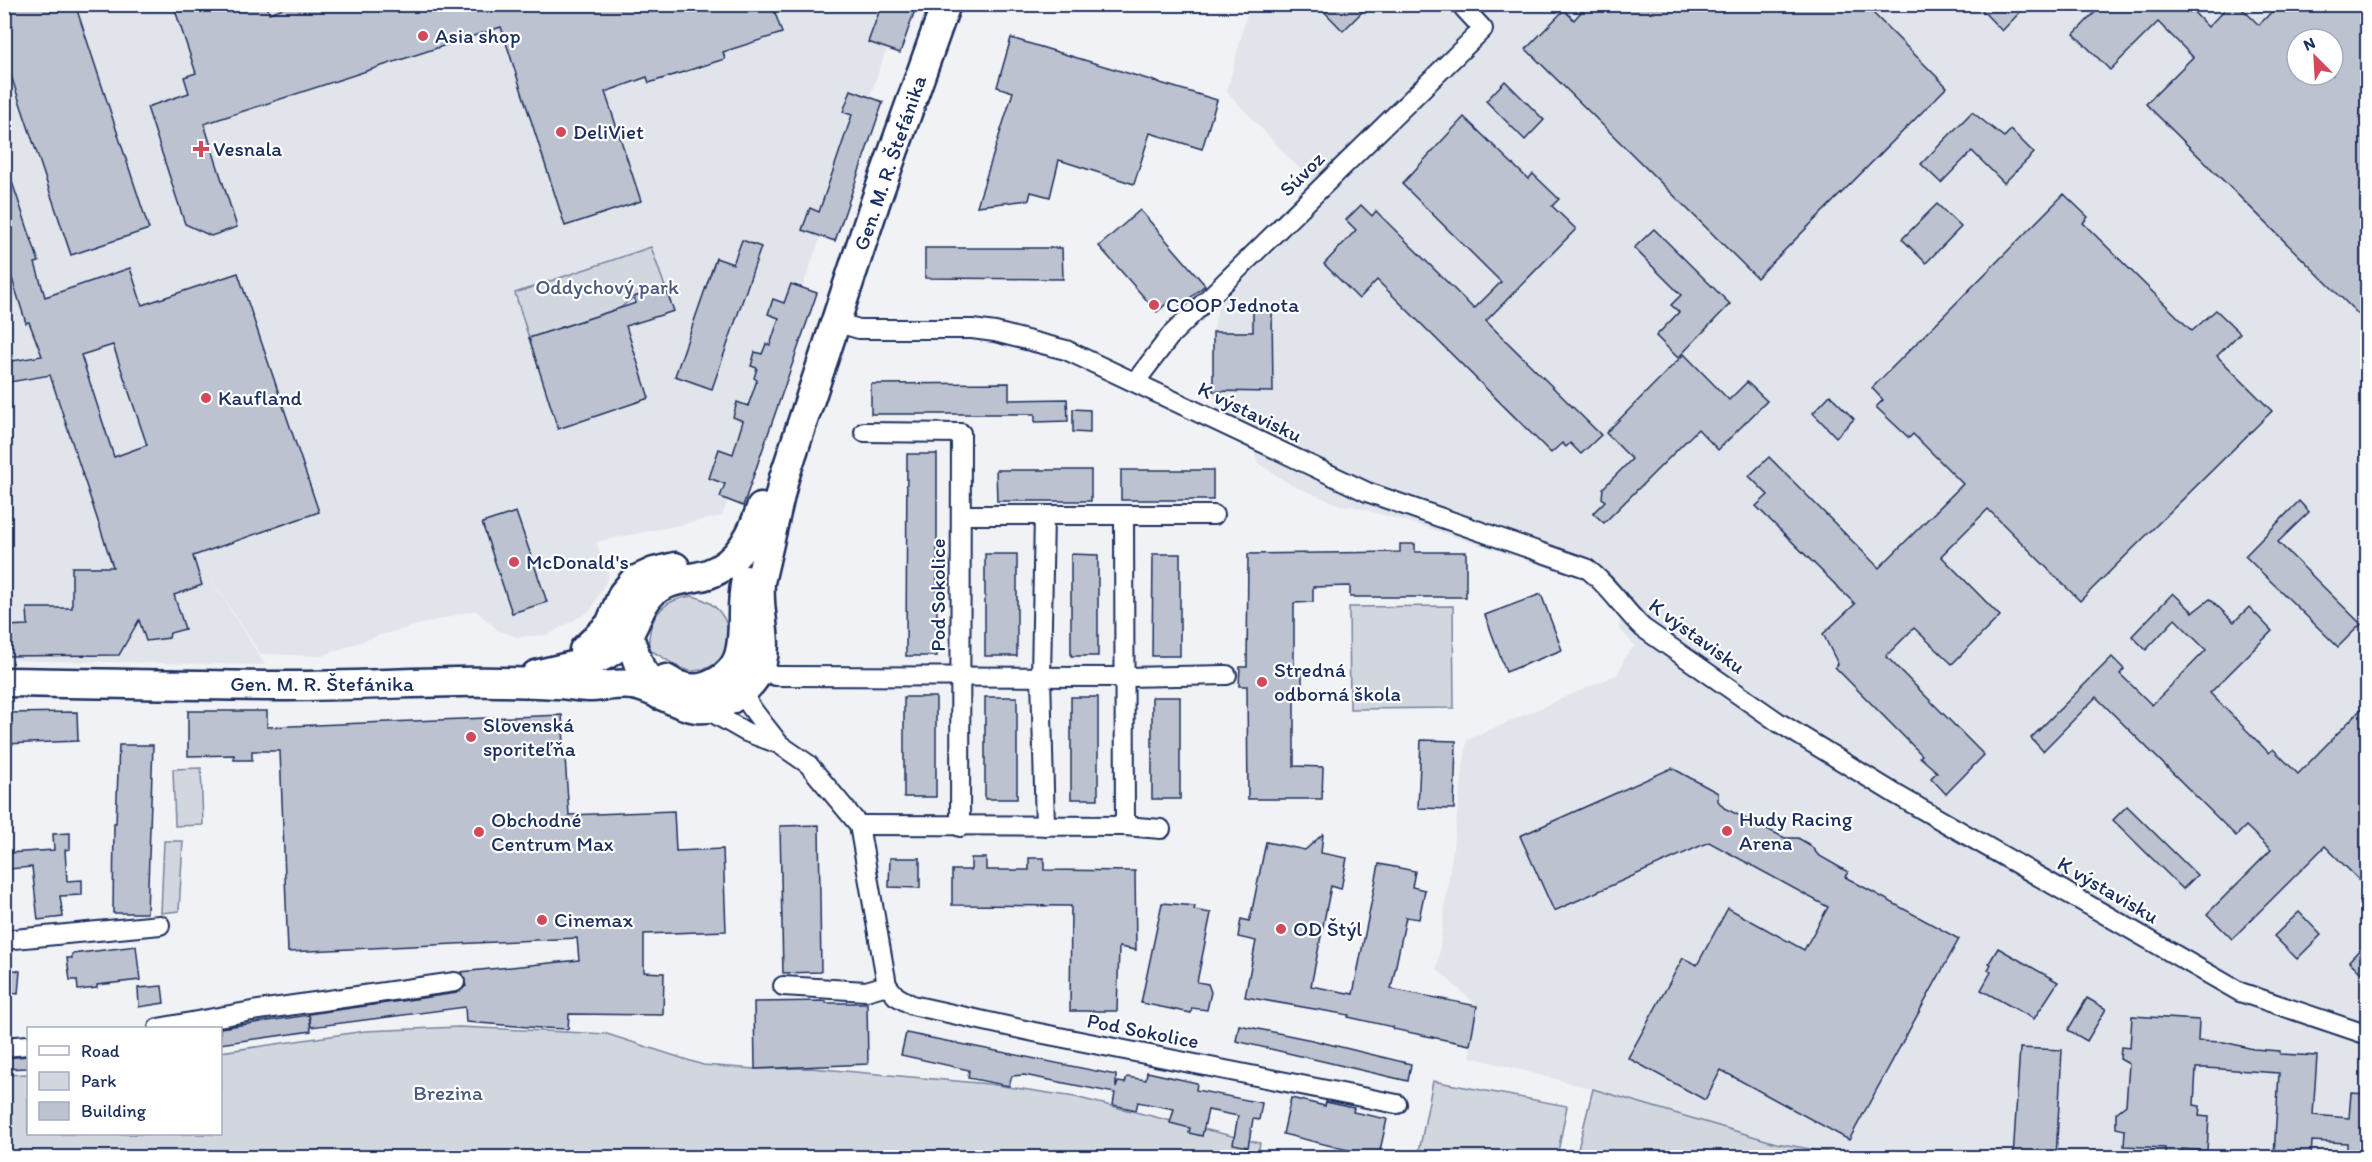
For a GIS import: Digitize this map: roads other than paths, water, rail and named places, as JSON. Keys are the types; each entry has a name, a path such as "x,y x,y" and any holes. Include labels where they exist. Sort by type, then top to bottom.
{"main road":[{"name":"Gen. M. R. Štefánika","path":"751,678 742,652 743,593 748,574 784,478 876,200 946,4"},
{"name":"Gen. M. R. Štefánika","path":"554,677 606,655 628,634 642,604 654,592 674,581 714,573 740,552 753,532 768,516"},
{"name":"Gen. M. R. Štefánika","path":"4,682 290,686 513,682 640,668 651,669 683,688 699,689 751,678 760,669 765,638 758,596 768,516"},
{"path":"554,677 591,646 610,625 624,594 634,581 654,572 703,562 718,554 768,516"},
{"path":"654,572 696,578 714,584 726,593 743,620"},
{"path":"628,634 640,668 660,695"},
{"name":"Gen. M. R. Štefánika","path":"554,677 588,687 630,684 689,707 704,708"},
{"path":"704,708 729,700 751,678"}],"street":[{"name":"Súvoz","path":"1136,381 1171,335 1483,29 1461,4"},
{"name":"K výstavisku","path":"836,322 859,329 972,329 1017,336 1066,350 1136,381 1367,492 1586,568 1600,578 1625,611 1643,628 1778,722 1897,795 2240,992 2367,1035"},
{"name":"Pod Sokolice","path":"864,432 961,433 960,827"},
{"name":"Pod Sokolice","path":"961,515 1214,515"},
{"path":"1044,515 1041,676 1045,826"},
{"path":"1125,515 1125,826"},
{"name":"Pod Sokolice","path":"751,678 1227,675"},
{"path":"751,678 760,716 779,744"},
{"path":"704,708 746,732 779,744 808,764 859,825 887,986 866,991 783,986"},
{"path":"859,825 1125,826 1161,829"},
{"path":"4,940 160,925"},
{"path":"168,1027 242,1013 455,982"},
{"name":"Pod Sokolice","path":"887,986 896,996 912,1005 1034,1032 1397,1104"},
{"path":"4,1047 27,1045"}],"place":[{"name":"Asia shop","path":"423,36"},
{"name":"DeliViet","path":"561,132"},
{"name":"Vesnala","path":"201,149"},
{"name":"COOP Jednota","path":"1154,305"},
{"name":"Kaufland","path":"206,398"},
{"name":"McDonald's","path":"514,562"},
{"name":"Stredná odborná škola","path":"1262,682"},
{"name":"Slovenská sporiteľňa","path":"471,737"},
{"name":"Hudy Racing Arena","path":"1727,831"},
{"name":"Obchodné Centrum Max","path":"479,832"},
{"name":"Cinemax","path":"542,920"},
{"name":"OD Štýl","path":"1281,929"}],"park label":[{"name":"Oddychový park","path":"607,287"},
{"name":"Brezina","path":"448,1093"}]}
